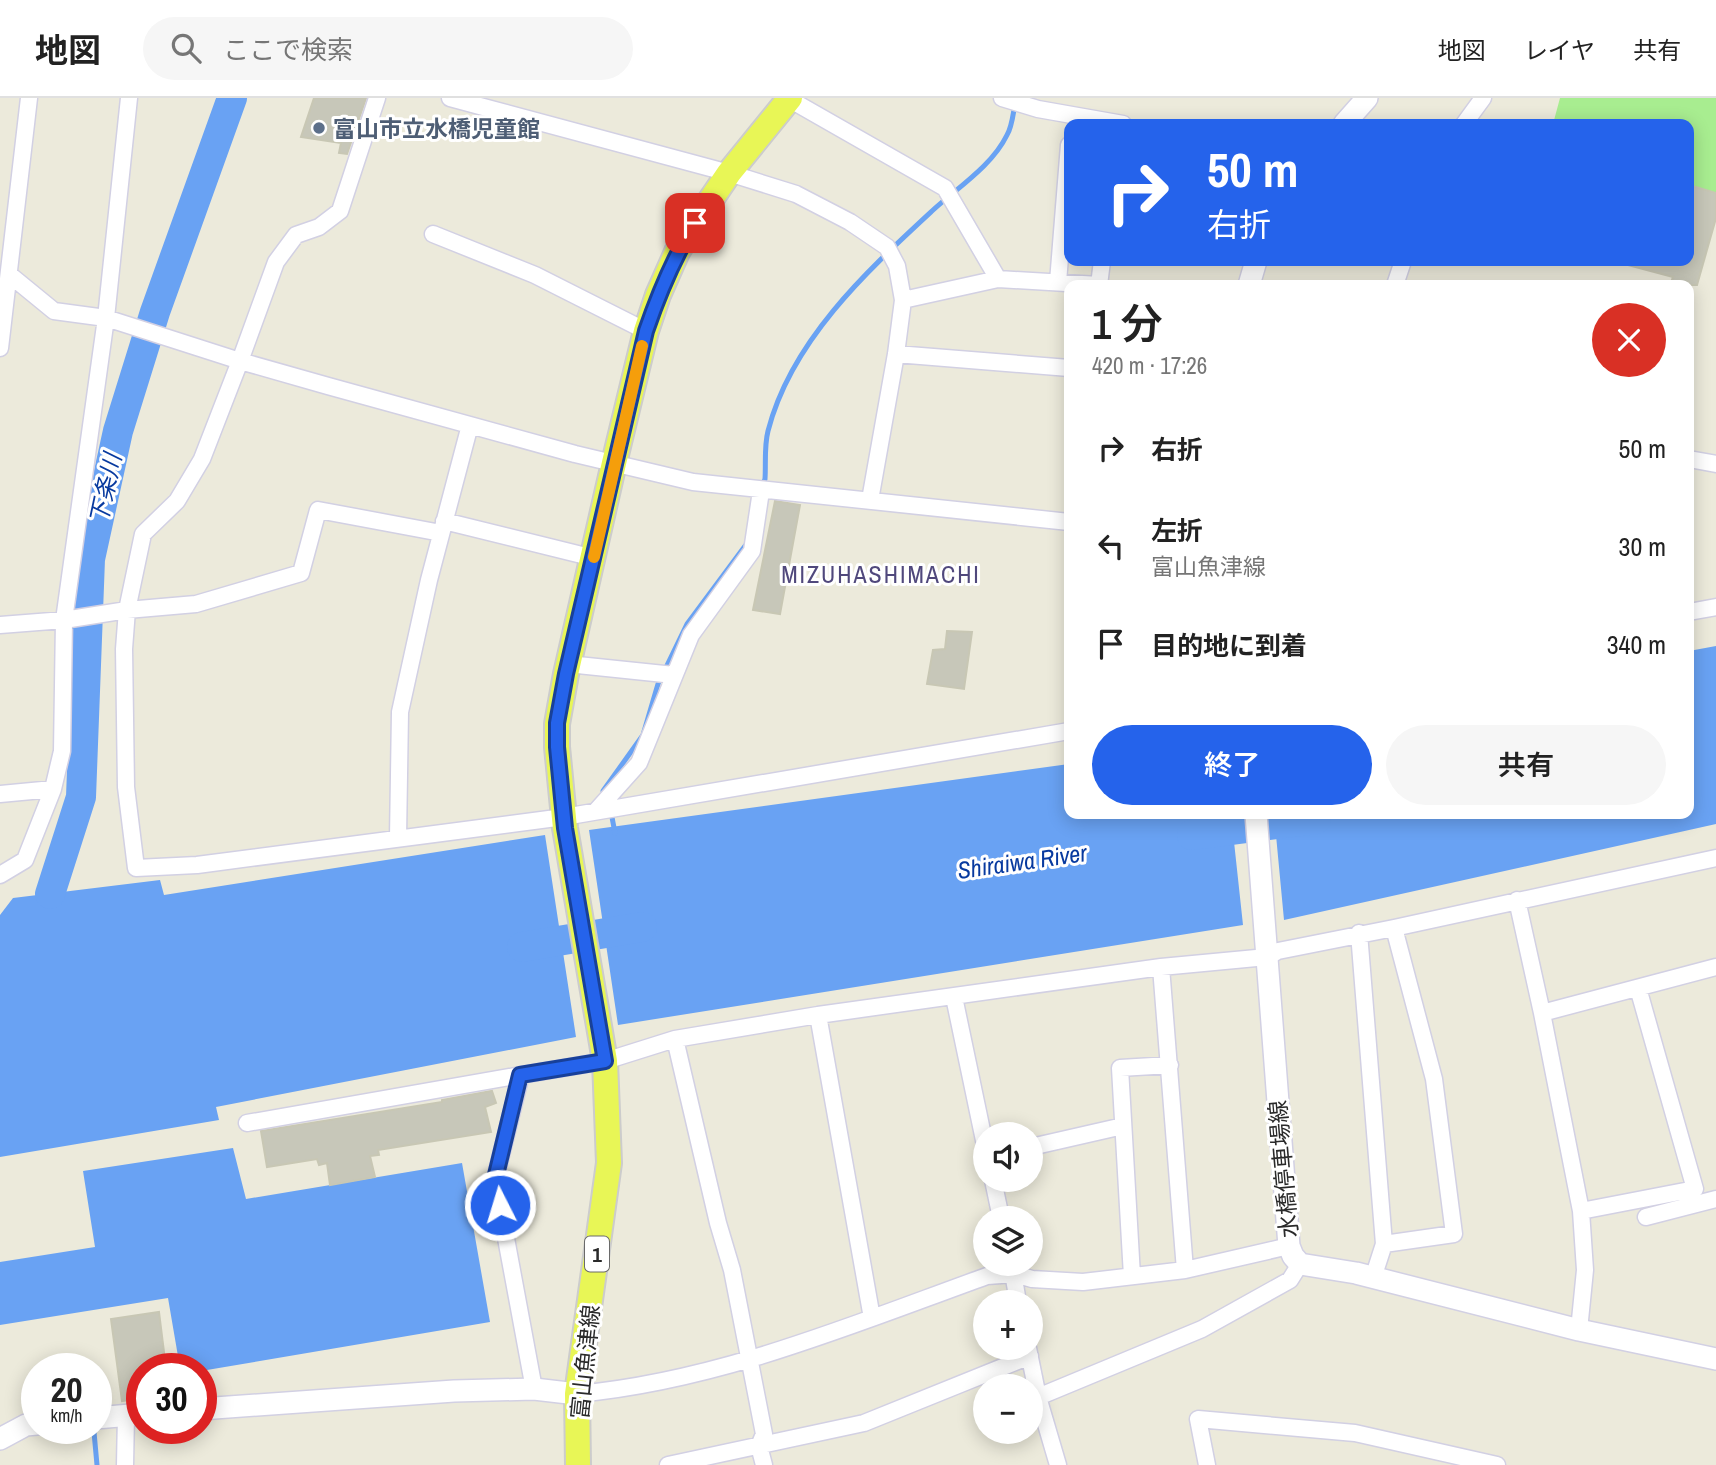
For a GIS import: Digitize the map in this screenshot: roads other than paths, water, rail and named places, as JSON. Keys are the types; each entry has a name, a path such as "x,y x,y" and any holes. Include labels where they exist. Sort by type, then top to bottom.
{"main road":[{"path":"1348,119 1367,98"},
{"name":"富山魚津線","path":"578,1465 578,1394 608,1163 603,1052 565,823 557,723 614,463 646,331 658,295 677,252 729,173 789,99"},
{"name":"水橋停車場線","path":"1255,819 1294,1255 1373,1278 1579,1330 1716,1359"},
{"path":"217,1408 454,1391 534,1388 578,1394"},
{"path":"0,1439 21,1428"}],"street":[{"path":"0,348 10,275 7,245 29,98"},
{"path":"0,876 25,860 53,789 62,751 69,619 106,318 129,98"},
{"path":"377,98 341,211 319,227 296,235 276,262 202,459 177,501 144,534 127,610 124,649 126,787 136,868 197,865 398,838 565,823 597,811 1064,732"},
{"path":"450,98 729,173 796,194 850,222 887,247 897,266 903,300 870,500"},
{"path":"1002,98 1068,119"},
{"path":"1468,119 1483,98"},
{"path":"789,99 945,188 998,279"},
{"path":"1058,282 1064,207"},
{"path":"433,234 535,275 646,331"},
{"path":"10,275 54,311 106,318 240,361 470,425 693,482 1064,521"},
{"path":"903,300 998,279 1064,282"},
{"path":"896,354 1064,368"},
{"path":"398,838 400,712 429,580 470,425"},
{"path":"1694,460 1716,464"},
{"path":"597,811 639,763 691,635 752,551 761,491"},
{"path":"0,625 196,604 301,573 318,510 443,527 594,558"},
{"path":"1694,611 1716,607"},
{"path":"568,664 674,675"},
{"path":"0,794 53,789"},
{"path":"247,1123 520,1075 603,1052 818,1015 1161,967 1266,947 1278,951 1716,858"},
{"path":"1517,900 1581,1212 1585,1270 1579,1330"},
{"path":"1384,1244 1454,1234 1434,1079 1394,928"},
{"path":"1359,933 1384,1244 1373,1278"},
{"path":"1161,967 1185,1270"},
{"path":"1542,1013 1716,967"},
{"path":"1638,988 1697,1196"},
{"path":"954,997 980,1122"},
{"path":"818,1015 872,1318"},
{"path":"675,1039 718,1223 732,1270 764,1434 759,1446 764,1465"},
{"path":"1132,1276 1120,1068 1170,1065"},
{"path":"520,1075 495,1179 534,1388"},
{"path":"1043,1144 1123,1126"},
{"path":"1581,1212 1697,1196 1716,1199"},
{"path":"1646,1217 1697,1196"},
{"path":"1026,1276 1032,1279 1083,1282 1294,1255 1290,1280 1202,1329 1043,1395"},
{"path":"578,1394 618,1390 748,1360 987,1276"},
{"path":"668,1465 864,1423 1010,1360"},
{"path":"1043,1414 1058,1465"},
{"path":"1207,1465 1198,1419 1355,1433 1497,1465"},
{"path":"125,1465 129,1444"}],"water":[{"path":"1716,646 1716,824 1284,920 1274,819 1694,819 1694,650"},
{"path":"1064,765 1064,819 1232,819 1243,925 618,1025 589,830"},
{"path":"545,835 576,1037 216,1107 219,1120 0,1157 0,915 13,898 160,880 164,895"},
{"path":"233,1148 246,1199 462,1163 490,1322 217,1368 217,1353 177,1353 168,1298 0,1325 0,1262 95,1247 83,1171"}],"waterway":[{"name":"下条川","path":"50,894 81,797 90,559 118,431 155,312 232,98"},
{"path":"762,486 765,479 768,431 779,398 794,367 813,338 834,310 882,258 992,157 1009,132 1015,104"},
{"path":"605,796 603,791 643,735 658,684 687,624 745,546"},
{"path":"611,812 615,833"},
{"name":"Shiraiwa River","path":"1192,835 1316,819"},
{"path":"522,947 642,927"},
{"path":"95,1444 97,1465"}],"place":[{"name":"富山市立水橋児童館","path":"319,128"}],"district":[{"name":"MIZUHASHIMACHI","path":"881,574"}]}
